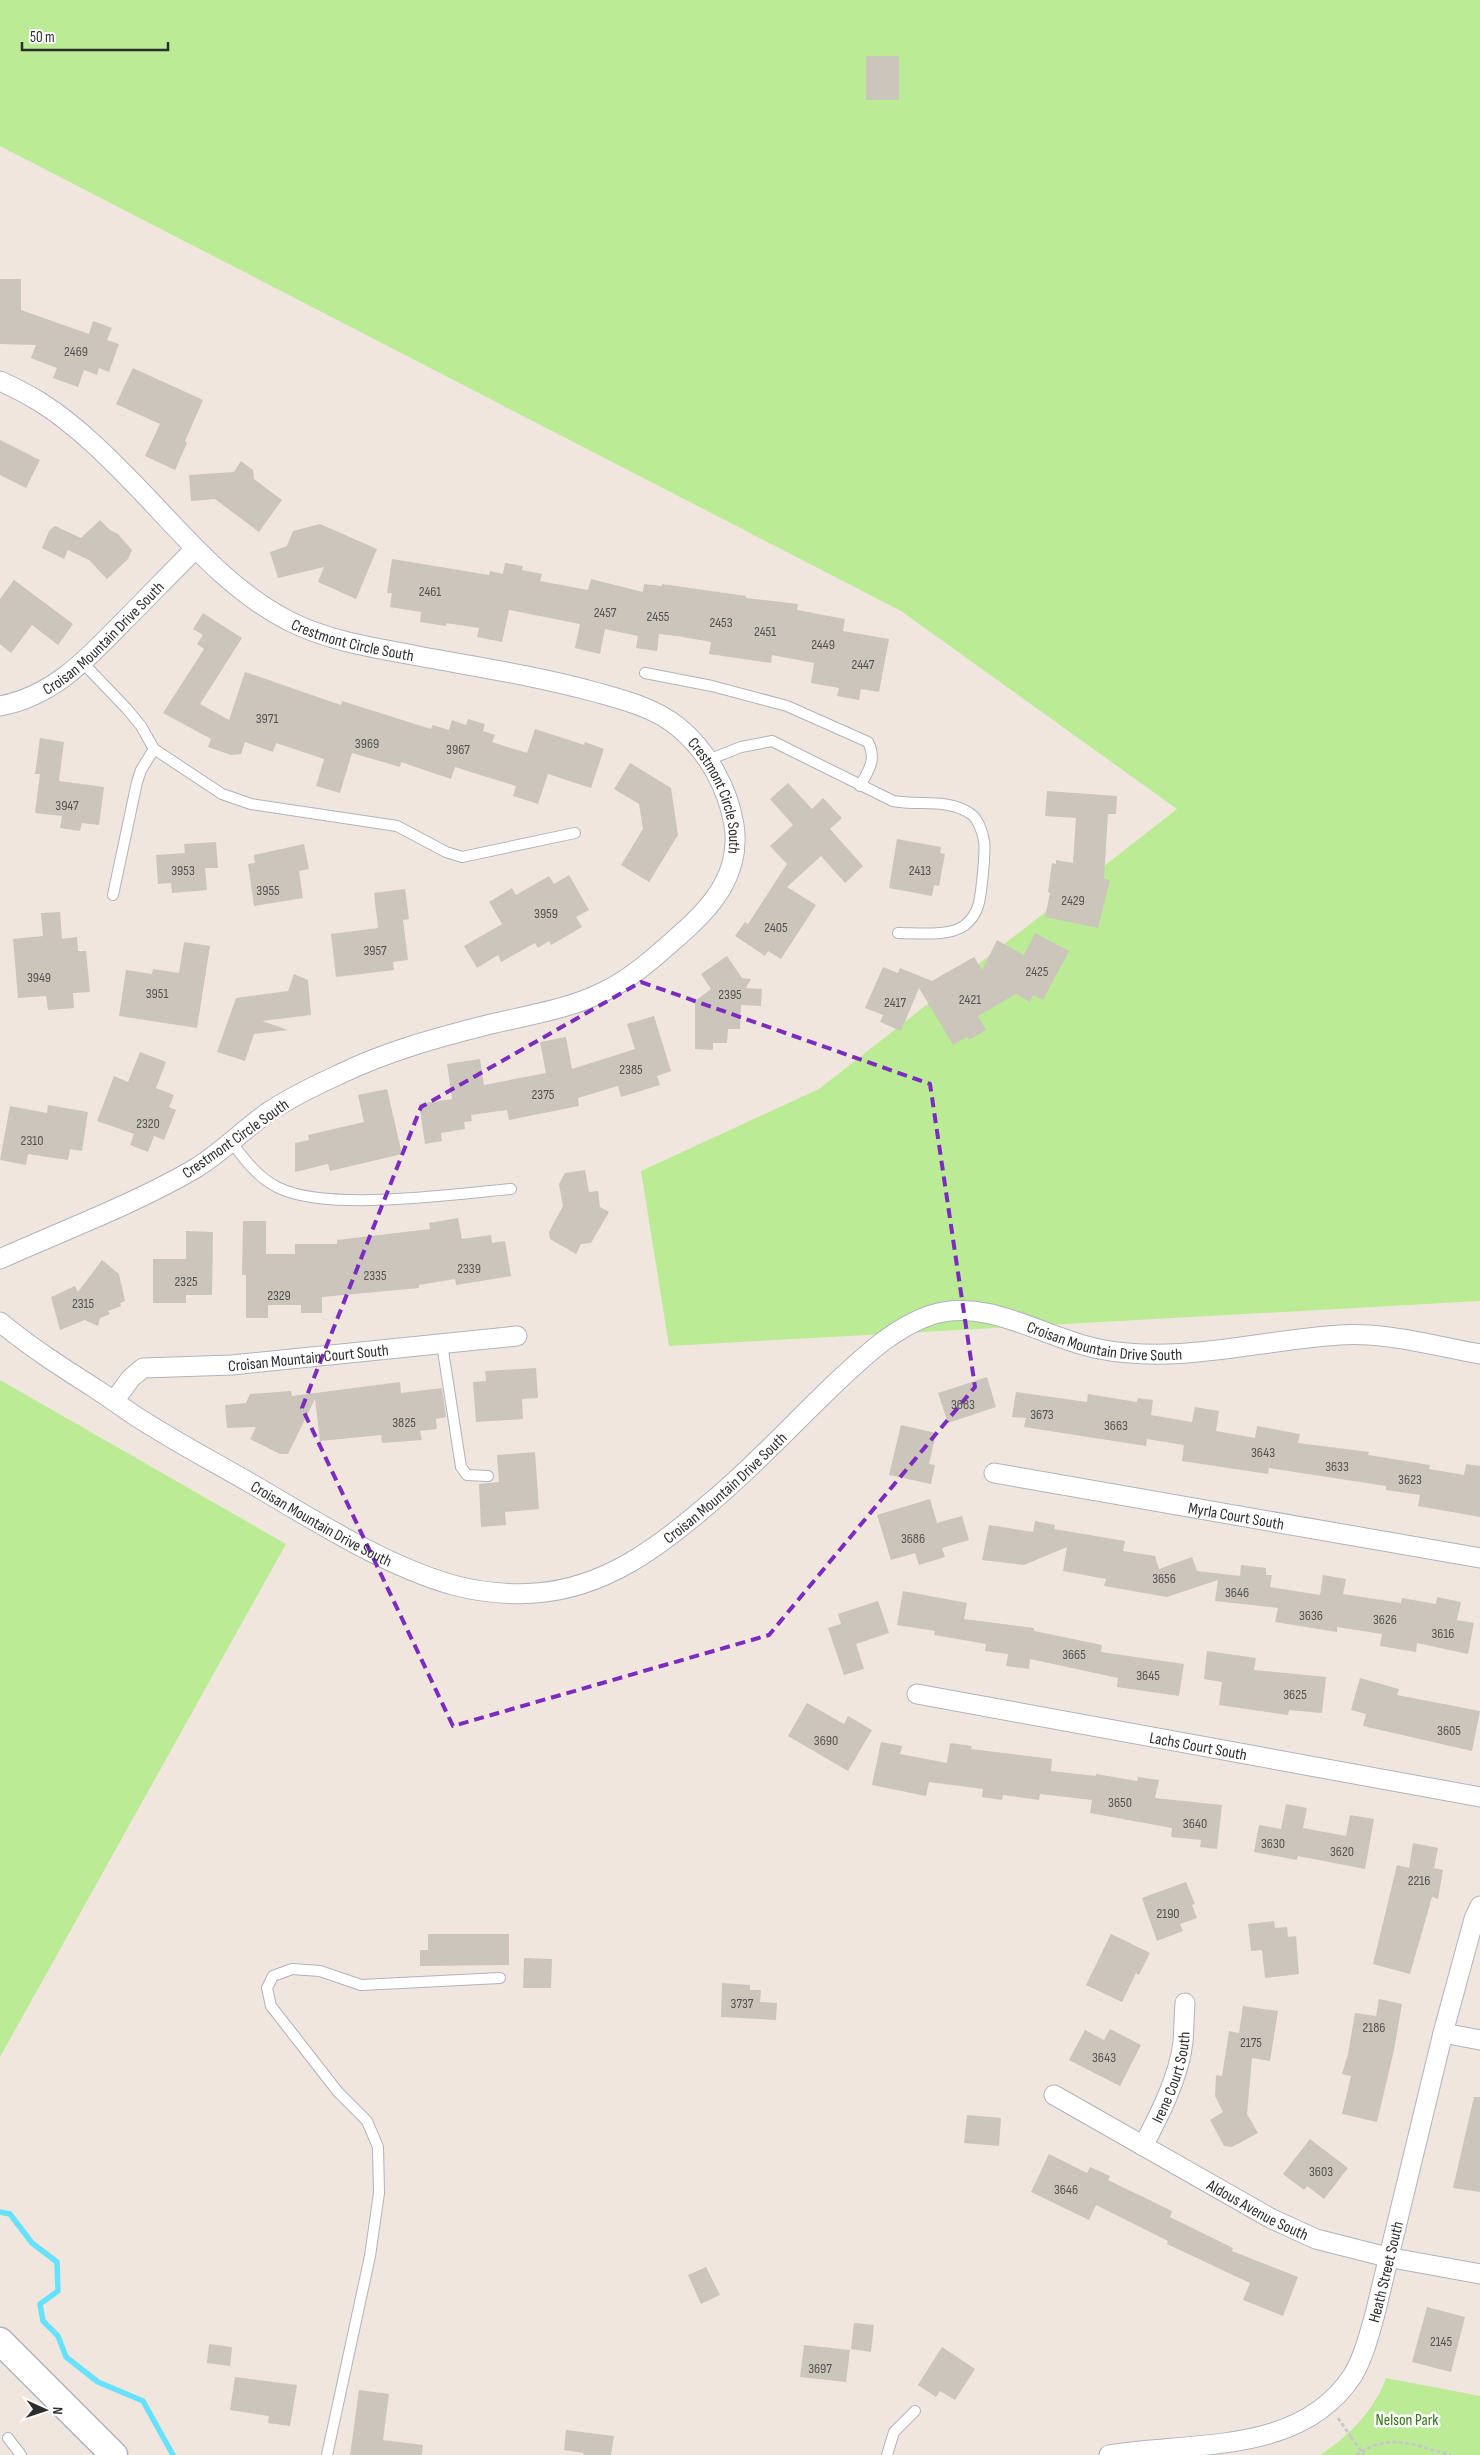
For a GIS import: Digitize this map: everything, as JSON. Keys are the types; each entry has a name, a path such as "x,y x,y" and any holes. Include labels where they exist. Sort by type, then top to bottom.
{"main road":[{"path":"0,2341 114,2455"}],"street":[{"name":"Crestmont Circle South","path":"0,381 42,403 88,440 137,486 196,549 240,589 274,612 301,626 372,648 512,673 580,688 625,700 652,711 674,724 693,741 708,760 725,792 733,817 736,840 733,866 722,890 703,915 632,976 602,992 573,1004 471,1029 371,1059 302,1093 266,1114 232,1143 199,1166 170,1182 0,1259"},
{"name":"Croisan Mountain Drive South","path":"0,706 18,703 40,694 83,663 196,549"},
{"name":"Croisan Mountain Drive South","path":"0,1322 31,1347 114,1400 135,1417 308,1517 400,1564 453,1585 482,1591 533,1594 563,1590 590,1583 641,1557 713,1501 813,1404 886,1339 905,1325 944,1311 982,1312 1100,1350 1138,1353 1190,1353 1355,1335 1480,1354"},
{"name":"Croisan Mountain Court South","path":"114,1400 131,1378 143,1368 232,1365 517,1336"},
{"name":"Myrla Court South","path":"994,1473 1480,1558"},
{"name":"Lachs Court South","path":"917,1694 1480,1797"},
{"name":"Heath Street South","path":"1109,2455 1252,2445 1288,2433 1316,2418 1353,2375 1363,2353 1443,2033 1474,1919 1480,1906"},
{"name":"Irene Court South","path":"1143,2146 1160,2114 1179,2058 1185,2003"},
{"path":"1443,2033 1480,2040"},
{"name":"Aldous Avenue South","path":"1054,2095 1272,2219 1316,2239 1388,2257 1480,2274"}],"lane":[{"path":"83,663 127,709 141,726 154,749 230,797 251,804 397,826 446,852 462,857 575,833"},
{"path":"645,673 712,686 787,706 868,742 873,752 871,767 860,786"},
{"path":"708,760 741,747 772,741 860,786 893,800 909,804 933,802 962,808 973,816 985,842 979,904 973,916 964,926 950,931 898,933"},
{"path":"113,895 137,782 141,770 154,749"},
{"path":"232,1143 250,1166 264,1179 278,1188 303,1195 348,1199 404,1198 510,1189"},
{"path":"442,1344 460,1467 467,1475 488,1476"},
{"path":"326,2455 370,2256 379,2193 378,2147 367,2121 338,2092 284,2025 271,2006 267,1988 273,1976 292,1969 320,1971 361,1985 500,1978"},
{"path":"888,2455 894,2432 915,2411"},
{"path":"8,2438 21,2455"}],"path":[{"path":"1329,2405 1364,2455"},
{"path":"1356,2455 1374,2445 1392,2441 1420,2445 1451,2455"}],"highlighted area":[{"path":"641,982 930,1084 975,1387 769,1635 453,1726 302,1408 421,1107"}],"green space":[{"path":"0,0 1480,0 1480,1301 669,1346 641,1171 819,1089 1177,809 901,611 0,146"},
{"path":"0,1380 286,1544 0,2057"},
{"name":"Nelson Park","path":"1386,2378 1480,2396 1480,2455 1320,2455 1341,2440 1368,2412"}],"building":[{"path":"866,56 899,56 899,100 866,100"},
{"path":"0,279 21,279 21,310 89,334 93,321 112,328 107,340 119,344 109,372 99,368 97,375 84,370 78,387 53,378 57,368 31,358 36,345 0,344"},
{"path":"133,368 203,400 175,470 145,456 160,424 116,404"},
{"path":"0,440 40,460 26,488 0,475"},
{"path":"241,461 253,470 254,479 282,500 259,532 215,499 191,501 189,475 234,472"},
{"path":"100,520 110,530 118,534 132,550 128,559 107,579 89,560 68,550 64,559 42,548 49,531 55,526 81,538"},
{"path":"320,524 377,549 356,599 318,582 324,567 278,578 270,552 287,546 293,531"},
{"path":"392,559 489,575 490,571 503,574 505,563 523,566 522,570 542,574 540,581 588,590 591,579 643,592 644,584 662,586 662,584 746,596 746,598 798,604 797,610 845,619 843,631 889,639 879,692 861,689 859,700 837,696 839,688 811,683 814,663 772,655 771,663 709,654 711,642 677,636 659,634 657,651 636,648 638,636 605,629 600,654 575,648 580,624 509,610 502,642 477,637 479,628 446,623 446,626 420,622 421,612 390,607 392,593 387,593"},
{"path":"14,580 73,624 58,645 32,625 11,653 0,644 0,599"},
{"path":"203,613 242,638 200,704 229,720 245,672 341,705 342,701 431,729 433,725 449,730 452,720 466,725 468,719 485,724 483,731 495,735 492,742 527,753 535,729 584,745 585,742 604,749 591,788 548,774 538,804 513,796 516,786 455,767 451,779 401,762 400,767 352,753 340,793 316,786 324,759 276,743 273,752 245,742 241,754 231,755 208,747 211,739 163,713 204,649 197,644 203,635 193,629"},
{"path":"40,738 64,742 59,781 104,787 99,825 82,823 80,831 60,828 62,816 35,813 40,774 35,774"},
{"path":"630,763 671,788 678,835 649,882 621,865 643,829 639,804 614,789"},
{"path":"788,783 812,809 823,798 842,818 830,829 863,866 845,883 821,856 787,887 816,905 781,959 768,951 765,956 735,936 745,922 748,924 787,864 770,846 793,825 770,799"},
{"path":"1047,791 1117,796 1116,814 1108,814 1104,879 1110,880 1098,928 1045,917 1050,893 1048,892 1052,863 1056,864 1056,860 1073,863 1076,818 1045,816"},
{"path":"897,839 941,847 940,853 945,854 939,886 934,885 932,896 889,888"},
{"path":"216,842 218,868 205,868 207,890 172,893 171,883 158,884 156,855 185,853 184,844"},
{"path":"304,844 309,869 299,871 303,898 254,906 248,864 255,863 254,855"},
{"path":"569,875 589,910 576,917 582,927 551,945 549,941 538,948 535,943 501,962 498,955 477,968 464,946 502,924 489,902 512,888 516,895 549,876 554,884"},
{"path":"405,889 409,919 403,920 408,960 393,962 394,970 336,977 331,934 378,928 374,893"},
{"path":"60,912 62,939 77,937 78,951 86,951 90,992 73,993 74,1008 48,1010 46,996 18,998 13,939 43,936 41,913"},
{"path":"1035,933 1069,951 1043,1000 1033,995 1030,1002 1016,994 978,1016 986,1030 969,1040 967,1037 953,1045 919,988 901,1031 880,1022 883,1015 865,1008 883,967 898,973 900,968 932,981 974,957 982,970 997,940 1024,955"},
{"path":"184,942 210,946 197,1028 119,1016 126,970 152,974 153,969 179,973"},
{"path":"727,956 742,978 751,979 746,988 762,989 761,1006 741,1005 740,1029 728,1029 727,1043 713,1043 713,1050 695,1049 695,1001 711,989 701,974"},
{"path":"294,974 308,980 311,1015 262,1021 288,1030 254,1034 245,1061 217,1052 236,998 288,991"},
{"path":"654,1016 671,1071 657,1076 660,1085 621,1097 618,1086 578,1098 579,1106 509,1120 507,1110 471,1115 472,1121 464,1122 465,1129 441,1133 442,1141 425,1144 419,1104 452,1099 447,1064 480,1059 484,1085 546,1073 540,1042 566,1037 572,1069 635,1049 627,1024"},
{"path":"140,1052 166,1062 156,1088 174,1095 169,1107 176,1110 164,1140 154,1136 148,1152 130,1145 134,1134 97,1121 114,1076 128,1082"},
{"path":"387,1089 402,1154 330,1171 328,1164 295,1172 295,1143 309,1140 308,1135 364,1122 358,1095"},
{"path":"48,1105 88,1112 82,1151 70,1149 68,1160 28,1154 26,1165 0,1160 10,1106 47,1113"},
{"path":"585,1170 589,1192 598,1191 600,1207 609,1212 591,1243 581,1244 576,1254 550,1239 549,1232 563,1206 559,1184 565,1173"},
{"path":"458,1218 462,1239 491,1235 492,1243 505,1241 511,1276 456,1285 455,1279 419,1285 419,1288 322,1297 322,1313 301,1313 301,1305 268,1305 268,1318 246,1318 246,1275 242,1275 243,1221 266,1221 266,1254 295,1254 295,1244 337,1244 337,1240 430,1229 429,1223"},
{"path":"186,1231 213,1232 212,1295 186,1295 186,1303 153,1303 153,1259 186,1259"},
{"path":"102,1260 119,1274 125,1301 120,1303 121,1306 108,1311 110,1314 100,1318 98,1326 85,1320 60,1330 51,1297 75,1286 78,1292"},
{"path":"536,1368 538,1398 522,1399 523,1419 476,1422 473,1382 486,1381 485,1371"},
{"path":"987,1377 996,1407 948,1423 938,1393"},
{"path":"400,1382 401,1393 442,1388 446,1417 436,1419 437,1429 420,1431 422,1440 382,1443 381,1435 320,1441 315,1399 288,1454 280,1454 250,1439 256,1427 227,1428 225,1405 246,1403 250,1394 291,1391 292,1396"},
{"path":"1016,1392 1087,1402 1088,1394 1137,1402 1138,1398 1153,1400 1151,1415 1192,1422 1195,1407 1219,1411 1216,1431 1255,1438 1257,1426 1300,1434 1298,1443 1369,1452 1368,1455 1430,1465 1429,1469 1464,1475 1466,1464 1480,1466 1480,1517 1418,1506 1420,1495 1386,1490 1386,1486 1269,1468 1268,1474 1182,1461 1184,1445 1147,1439 1146,1446 1024,1427 1026,1418 1012,1417"},
{"path":"901,1425 936,1433 929,1464 935,1465 931,1484 889,1475"},
{"path":"535,1452 539,1509 505,1512 506,1525 481,1527 479,1484 499,1482 497,1455"},
{"path":"930,1499 937,1523 962,1516 969,1540 942,1548 945,1557 919,1565 915,1553 891,1560 877,1515"},
{"path":"1035,1521 1055,1525 1054,1529 1125,1541 1123,1551 1155,1556 1159,1569 1192,1557 1197,1571 1240,1576 1241,1565 1266,1568 1266,1575 1272,1575 1270,1587 1320,1595 1323,1575 1346,1579 1343,1594 1401,1603 1402,1598 1436,1604 1437,1597 1461,1602 1457,1620 1474,1623 1468,1654 1417,1643 1416,1652 1380,1646 1382,1634 1337,1627 1337,1632 1275,1622 1278,1608 1215,1601 1218,1580 1167,1597 1104,1586 1106,1579 1063,1571 1067,1547 1024,1565 982,1560 989,1525 1033,1532"},
{"path":"903,1591 967,1603 964,1619 1034,1628 1034,1631 1102,1645 1101,1652 1184,1664 1179,1696 1117,1687 1118,1678 1030,1659 1029,1669 1006,1666 1008,1654 985,1651 986,1644 934,1635 935,1631 897,1625"},
{"path":"878,1601 889,1633 856,1644 864,1669 844,1675 828,1628 841,1624 838,1614"},
{"path":"1207,1651 1256,1658 1254,1670 1326,1677 1322,1713 1289,1710 1288,1715 1219,1705 1222,1682 1204,1679"},
{"path":"1360,1678 1399,1689 1397,1695 1480,1711 1472,1751 1363,1726 1366,1714 1351,1710"},
{"path":"807,1703 844,1724 848,1716 872,1730 848,1771 788,1736"},
{"path":"881,1742 902,1746 900,1754 947,1763 950,1743 972,1746 971,1749 1052,1759 1051,1771 1096,1776 1096,1774 1137,1781 1138,1777 1159,1780 1155,1798 1222,1805 1217,1849 1200,1847 1201,1840 1171,1837 1172,1828 1090,1813 1092,1800 1040,1794 1039,1800 1003,1795 1002,1800 982,1797 983,1789 929,1782 926,1796 872,1785"},
{"path":"1286,1804 1307,1808 1303,1828 1346,1836 1350,1815 1374,1819 1365,1869 1298,1856 1297,1860 1254,1852 1259,1825 1281,1829"},
{"path":"1413,1843 1438,1848 1434,1868 1443,1870 1438,1899 1432,1897 1410,1974 1373,1964 1397,1865 1409,1868"},
{"path":"1186,1882 1195,1904 1192,1905 1197,1918 1180,1924 1183,1931 1157,1941 1142,1898"},
{"path":"1274,1921 1275,1928 1287,1927 1288,1937 1296,1936 1299,1974 1265,1978 1262,1950 1251,1951 1248,1924"},
{"path":"428,1934 509,1934 509,1965 420,1966 420,1950 428,1950"},
{"path":"1111,1934 1150,1953 1139,1975 1136,1973 1122,2002 1086,1985"},
{"path":"524,1958 552,1959 551,1988 523,1988"},
{"path":"722,1983 750,1985 750,1990 761,1990 760,2002 777,2003 776,2020 721,2017"},
{"path":"1379,1999 1402,2004 1394,2050 1377,2122 1342,2114 1351,2076 1342,2074 1348,2054 1355,2013 1376,2016"},
{"path":"1243,2006 1278,2011 1270,2061 1252,2058 1247,2114 1258,2133 1232,2147 1224,2146 1210,2120 1223,2112 1215,2096 1216,2075 1222,2076 1229,2031 1239,2033"},
{"path":"1110,2029 1141,2045 1120,2086 1069,2060 1085,2030 1104,2040"},
{"path":"1474,2097 1480,2097 1480,2192 1453,2188"},
{"path":"967,2115 1001,2118 999,2146 964,2143"},
{"path":"1310,2139 1348,2168 1324,2199 1307,2186 1304,2190 1283,2174"},
{"path":"1049,2154 1087,2173 1090,2167 1110,2176 1108,2180 1172,2211 1170,2217 1233,2248 1232,2251 1298,2277 1283,2316 1243,2300 1250,2283 1167,2244 1168,2241 1096,2205 1089,2220 1031,2192"},
{"path":"706,2267 720,2295 701,2304 688,2275"},
{"path":"1427,2307 1465,2317 1451,2372 1412,2362"},
{"path":"854,2323 874,2325 871,2352 851,2349"},
{"path":"209,2344 232,2347 230,2366 207,2363"},
{"path":"804,2345 850,2350 846,2382 800,2377"},
{"path":"942,2347 975,2369 955,2400 940,2391 936,2397 918,2385"},
{"path":"235,2377 297,2385 290,2426 268,2423 269,2416 230,2410"},
{"path":"359,2390 389,2394 383,2440 423,2445 422,2455 350,2455"},
{"path":"566,2430 614,2436 611,2455 583,2455 584,2453 564,2450"}],"waterway":[{"path":"0,2212 10,2214 32,2243 57,2262 58,2291 40,2304 43,2321 58,2336 66,2357 98,2382 143,2401 173,2455"}]}
